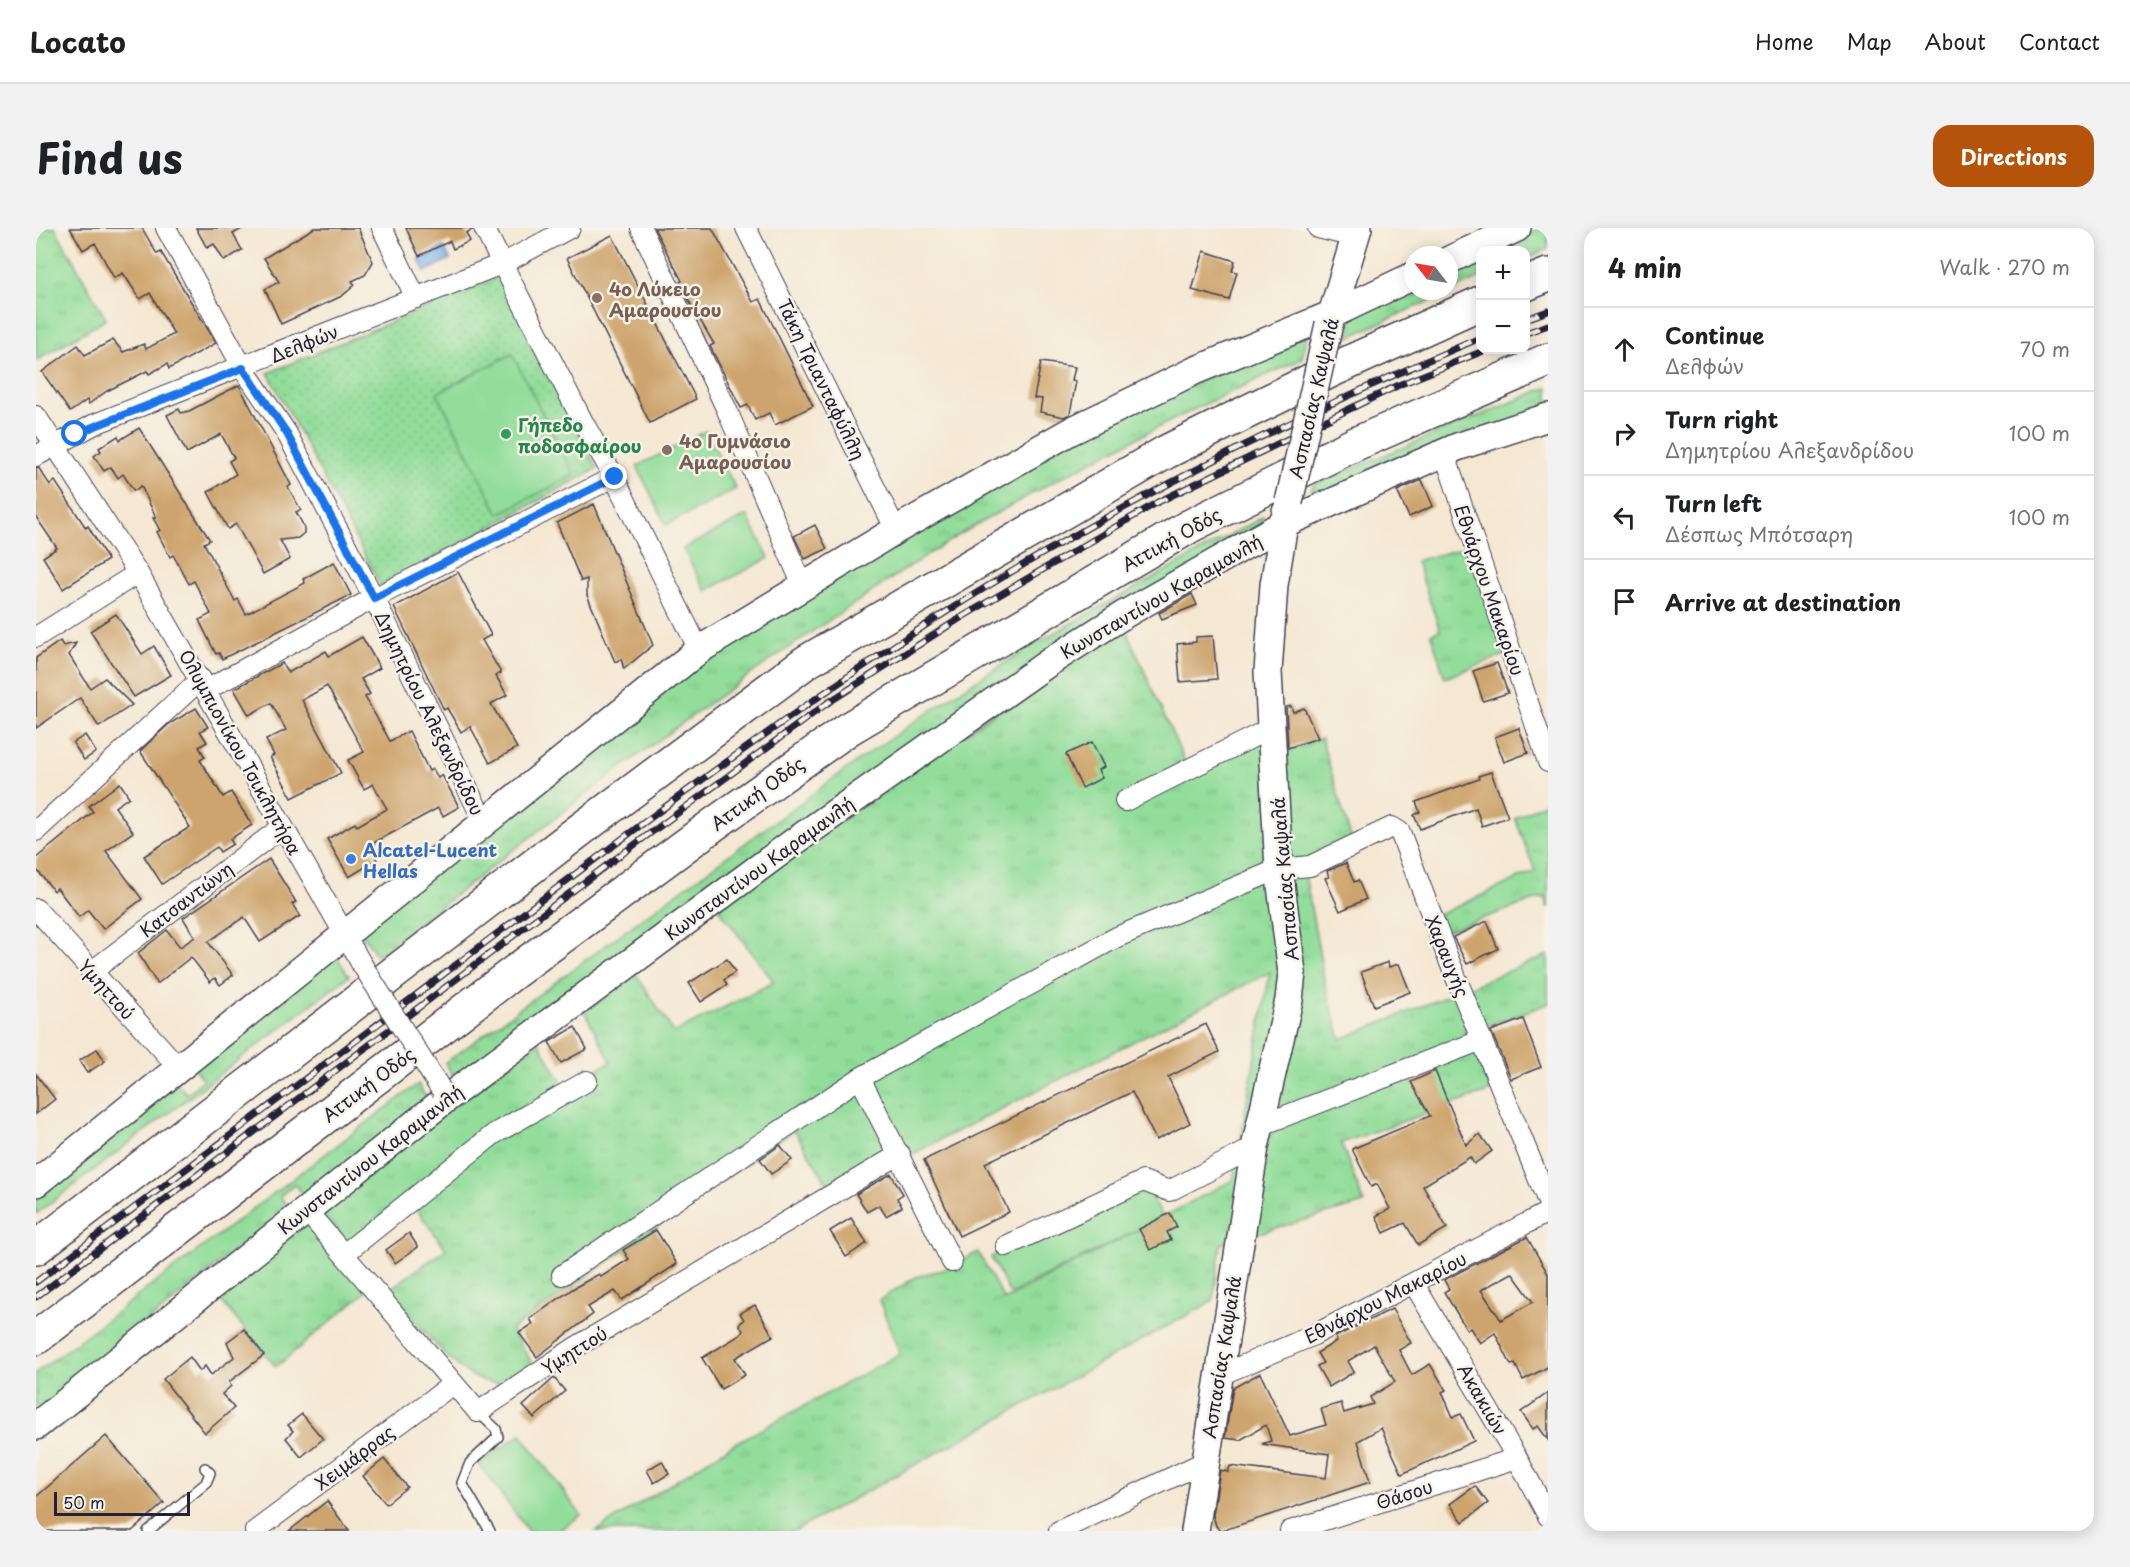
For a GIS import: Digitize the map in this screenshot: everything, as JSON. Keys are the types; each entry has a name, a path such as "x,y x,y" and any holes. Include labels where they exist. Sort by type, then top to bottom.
{"highway":[{"path":"1530,282 1548,275"},
{"path":"36,1248 589,822 806,663 1166,452 1330,371 1476,305"},
{"name":"Αττική Οδός","path":"36,1338 509,976 848,729 1190,526 1353,445 1548,360"}],"street":[{"name":"Δημητρίου Αλεξανδρίδου","path":"166,228 243,368 286,432 374,598 484,822"},
{"path":"382,228 416,298"},
{"path":"484,228 504,263 583,422 615,477 699,650"},
{"name":"Δελφών","path":"36,456 95,424 243,368 504,263 570,228"},
{"path":"641,228 726,408 803,586"},
{"name":"Τάκη Τριανταφύλλη","path":"746,228 896,530"},
{"path":"1318,228 1356,233 1355,255 1360,270 1370,279 1389,288"},
{"path":"1458,256 1517,228"},
{"name":"Ασπασίας Καψαλά","path":"1195,1531 1204,1462 1257,1136 1289,1000 1292,973 1279,869 1268,672 1274,585 1286,513 1331,319 1356,233"},
{"path":"36,1183 699,650 896,530 1036,450 1194,371 1331,319 1404,280"},
{"name":"Ολυμπιονίκου Τσικλητήρα","path":"36,416 138,573 344,937 445,1094"},
{"name":"Κωνσταντίνου Καραμανλή","path":"36,1426 445,1094 946,733 1069,649 1203,569 1231,555 1286,513 1444,452 1548,417"},
{"name":"Εθνάρχου Μακαρίου","path":"1444,452 1548,762"},
{"path":"36,831 203,685 615,477"},
{"path":"1231,555 1262,567 1274,585"},
{"path":"36,637 138,573"},
{"path":"1125,801 1271,728"},
{"name":"Κατσαντώνη","path":"91,972 282,826"},
{"name":"Χαραυγής","path":"1279,869 1310,866 1383,828 1398,829 1548,1202"},
{"path":"562,1275 861,1078 1118,937 1279,869"},
{"name":"Υμηττού","path":"36,909 180,1069"},
{"path":"1006,1246 1143,1181 1169,1191 1257,1136 1482,1040"},
{"path":"861,1078 952,1262"},
{"path":"344,1254 494,1134 587,1081"},
{"name":"Υμηττού","path":"478,1412 576,1347 900,1154"},
{"path":"305,1209 478,1412"},
{"name":"Εθνάρχου Μακαρίου","path":"1218,1376 1314,1335 1548,1212"},
{"name":"Ακακιών","path":"1414,1284 1517,1458 1548,1516"},
{"name":"Χειμάρρας","path":"255,1531 453,1384"},
{"name":"Θάσου","path":"1290,1531 1517,1458"},
{"path":"1059,1531 1204,1462"}],"lane":[{"path":"478,1412 496,1429 498,1437 470,1463 462,1483 490,1531"},
{"path":"148,1531 206,1483 210,1473 205,1468"}],"green space":[{"path":"36,228 55,228 106,319 36,361"},
{"path":"1542,228 1548,228 1548,249 1530,257 1530,246 1499,246"},
{"path":"1476,257 1476,280 1458,288 1458,265"},
{"path":"502,276 597,469 381,586 268,373"},
{"path":"1404,290 1404,300 1431,300 1347,338 1354,313"},
{"path":"1307,333 1302,359 1174,419 1090,462 966,531 896,576 732,687 553,819 377,956 359,928 668,679 1083,433"},
{"name":"Γήπεδο ποδοσφαίρου","path":"512,354 574,475 499,514 437,393"},
{"path":"1548,387 1548,407 1309,504 1313,485"},
{"path":"706,431 736,489 666,525 637,466"},
{"path":"747,515 769,558 706,591 683,549"},
{"path":"1263,517 1261,529 456,1080 445,1063 863,757 969,685 1038,642"},
{"path":"1470,546 1507,654 1445,678 1431,634 1440,630 1416,561"},
{"path":"1123,623 1188,769 1265,733 1271,758 1321,738 1356,854 1305,875 1325,984 1341,1039 1548,955 1548,1004 1468,1032 1491,1091 1341,1143 1364,1203 1221,1244 1213,1301 795,1531 596,1531 734,1444 900,1354 879,1300 916,1277 945,1269 978,1252 1004,1300 1233,1180 1270,972 834,1194 794,1130 511,1330 533,1364 513,1378 501,1383 485,1382 454,1363 390,1289 446,1249 406,1195 349,1244 317,1208 539,1042 564,1087 611,1062 583,1009 634,971 674,1033 774,982 718,908"},
{"path":"1548,801 1548,908 1544,897 1443,932 1436,916 1535,871 1515,818"},
{"path":"332,949 349,976 36,1214 36,1185 172,1078 187,1094 203,1080 190,1063"},
{"path":"418,1084 428,1101 304,1195 294,1184 280,1196 288,1207 36,1414 36,1373"},
{"path":"1144,1185 1163,1217 1010,1294 991,1257"},
{"path":"307,1224 368,1290 276,1367 218,1297"},
{"path":"521,1434 581,1515 559,1531 528,1531 479,1464"}],"water":[{"path":"444,247 450,259 425,272 419,260"}],"building":[{"path":"70,228 142,228 157,254 161,252 216,343 169,369 167,364 149,374 147,371 107,391 89,404 87,400 70,412 42,372 78,345 85,355 113,340 123,352 144,344 146,349 174,334 150,293 140,299 123,273 114,278 95,243 83,250"},
{"path":"196,228 243,228 233,234 242,250 224,261 214,244 207,248"},
{"path":"314,228 358,228 373,262 365,275 352,281 355,285 342,296 281,324 265,289 279,282 264,258"},
{"path":"406,228 472,228 472,230 466,233 470,241 453,249 450,241 419,256"},
{"path":"654,228 712,228 753,302 760,299 813,406 775,425 769,413 755,420 748,405 741,408 710,346 714,344 685,294 680,282 682,281"},
{"path":"612,235 696,399 650,423 567,258"},
{"path":"1204,251 1235,261 1232,271 1237,272 1229,300 1192,290"},
{"path":"1041,362 1075,367 1072,380 1076,381 1070,414 1064,417 1040,412 1042,399 1034,398"},
{"path":"239,385 291,485 288,487 301,510 296,512 304,527 304,533 298,538 280,540 290,559 263,574 236,524 228,529 208,492 236,474 229,461 234,458 221,434 187,453 167,415 179,409 181,413 189,411"},
{"path":"139,428 210,540 204,543 235,601 238,599 246,614 305,583 303,579 334,562 351,595 222,659 219,653 216,654 199,620 211,614 194,581 189,584 173,555 170,557 157,532 160,530 153,518 156,517 141,486 134,491 123,474 118,478 111,467 104,471 94,456 101,451 99,448 118,436 120,440"},
{"path":"38,467 50,485 55,481 86,528 88,526 108,560 63,589 43,557 57,548 36,517 36,468"},
{"path":"1422,480 1433,506 1409,517 1397,491"},
{"path":"594,504 653,645 624,669 621,659 615,662 587,595 587,579 581,581 557,523"},
{"path":"815,525 827,549 805,559 794,536"},
{"path":"458,572 491,635 482,640 501,673 496,676 507,695 491,704 517,748 490,763 470,726 461,732 447,708 444,710 394,607"},
{"path":"1192,594 1197,605 1162,619 1159,613"},
{"path":"116,614 142,654 154,646 171,675 134,697 90,631"},
{"path":"1213,636 1217,679 1180,682 1177,644 1196,642 1196,637"},
{"path":"362,637 380,668 361,679 370,694 365,697 390,741 409,731 429,771 433,769 438,778 442,775 459,807 443,816 438,808 368,846 377,860 349,877 327,839 387,809 373,784 364,789 348,760 364,752 327,686 302,700 341,773 292,798 270,757 274,755 266,740 286,730 271,703 249,715 234,689 282,663 288,673 326,651 329,656"},
{"path":"60,641 63,646 76,643 69,655 90,688 105,678 132,705 99,727 80,698 36,728 36,658"},
{"path":"1497,663 1508,693 1483,701 1473,671"},
{"path":"1291,706 1293,712 1304,708 1318,738 1288,748 1286,707"},
{"path":"196,708 208,727 200,731 207,742 199,747 205,757 200,760 223,797 231,792 252,825 230,839 233,844 220,852 217,847 162,884 144,856 190,827 140,751 169,724"},
{"path":"1519,728 1528,753 1504,762 1495,737"},
{"path":"85,735 96,752 84,760 73,743"},
{"path":"1092,742 1104,767 1098,770 1102,778 1082,788 1066,754"},
{"path":"1491,772 1508,817 1482,826 1476,808 1420,829 1414,815 1420,812 1416,802 1479,779 1478,776"},
{"path":"120,783 129,797 115,807 133,832 106,851 142,899 103,929 88,910 79,917 57,888 54,891 36,869 36,858 93,812 89,806"},
{"path":"269,859 296,902 292,904 300,916 260,942 244,917 208,942 233,975 220,985 215,978 210,982 191,957 157,984 138,953 167,930 180,947 195,937 183,918"},
{"path":"1346,863 1354,882 1358,880 1366,899 1340,911 1325,878 1329,877 1327,871"},
{"path":"1487,921 1498,949 1467,964 1453,937"},
{"path":"727,959 735,972 724,980 727,985 701,1002 689,983"},
{"path":"1388,962 1389,967 1399,964 1410,992 1374,1006 1361,972"},
{"path":"1523,1019 1541,1067 1511,1079 1491,1031"},
{"path":"1206,1024 1219,1052 1168,1077 1190,1123 1156,1140 1132,1092 985,1163 1009,1212 959,1236 924,1160"},
{"path":"575,1027 587,1049 561,1063 549,1042"},
{"path":"97,1049 105,1061 87,1073 79,1061"},
{"path":"1435,1071 1466,1145 1480,1134 1492,1151 1474,1164 1470,1157 1423,1186 1447,1228 1418,1245 1405,1223 1384,1233 1376,1216 1390,1209 1377,1184 1371,1187 1352,1149 1430,1116 1411,1082"},
{"path":"36,1074 55,1099 36,1114"},
{"path":"780,1145 792,1160 771,1174 760,1159"},
{"path":"891,1174 903,1194 897,1198 902,1207 886,1216 879,1205 867,1212 856,1194"},
{"path":"1170,1213 1177,1227 1167,1232 1171,1240 1150,1250 1139,1229"},
{"path":"851,1218 867,1243 846,1257 830,1231"},
{"path":"656,1230 677,1264 622,1300 615,1291 588,1307 593,1314 537,1357 519,1333 533,1324 530,1319 574,1288 599,1274 601,1277 629,1259 623,1250"},
{"path":"409,1233 418,1247 395,1263 386,1250"},
{"path":"1527,1237 1548,1274 1548,1367 1523,1380 1515,1364 1511,1365 1495,1333 1480,1343 1470,1328 1467,1330 1444,1292 1449,1289 1444,1280","holes":["1512,1273 1533,1302 1501,1320 1481,1290"]},
{"path":"755,1305 773,1336 735,1358 745,1375 721,1389 702,1358 740,1335 743,1331 739,1324 744,1320 740,1313"},
{"path":"1392,1309 1411,1343 1399,1350 1412,1375 1430,1364 1446,1390 1442,1392 1453,1417 1461,1414 1474,1441 1402,1474 1381,1428 1358,1441 1370,1482 1221,1531 1216,1526 1213,1515 1220,1470 1228,1472 1230,1466 1326,1478 1329,1454 1262,1444 1271,1441 1266,1425 1240,1440 1225,1438 1233,1388 1260,1373 1290,1436 1326,1425 1321,1409 1341,1403 1344,1413 1373,1404 1370,1397 1395,1382 1374,1345 1348,1361 1354,1372 1329,1387 1317,1366 1323,1363 1317,1353 1337,1341 1335,1337"},
{"path":"244,1329 264,1355 229,1382 231,1386 222,1394 234,1408 205,1433 163,1379 190,1357 200,1371 205,1366 211,1375 234,1357 227,1342"},
{"path":"554,1378 565,1391 534,1418 523,1406"},
{"path":"1548,1393 1548,1440 1538,1426 1533,1429 1521,1412"},
{"path":"302,1414 323,1439 301,1457 286,1438 293,1431 288,1425"},
{"path":"106,1436 164,1503 132,1531 36,1531 36,1497"},
{"path":"384,1459 407,1487 386,1504 363,1476"},
{"path":"662,1461 669,1474 654,1483 647,1470"},
{"path":"1475,1486 1488,1503 1463,1522 1450,1504"},
{"path":"327,1501 349,1531 289,1531"}],"railway":[{"path":"1530,318 1548,311"},
{"path":"1530,332 1548,325"},
{"path":"36,1282 637,828 825,692 889,649 1017,568 1146,496 1345,397 1476,340"},
{"path":"36,1297 607,865 826,704 962,617 1158,502 1401,384 1476,354"}],"place":[{"name":"4ο Λύκειο Αμαρουσίου","path":"597,298"},
{"name":"Γήπεδο ποδοσφαίρου","path":"506,434"},
{"name":"4ο Γυμνάσιο Αμαρουσίου","path":"667,450"},
{"name":"Alcatel-Lucent Hellas","path":"351,859"}],"route":[{"path":"75,434 95,424 243,368 286,432 374,598 497,534 615,477"}]}
